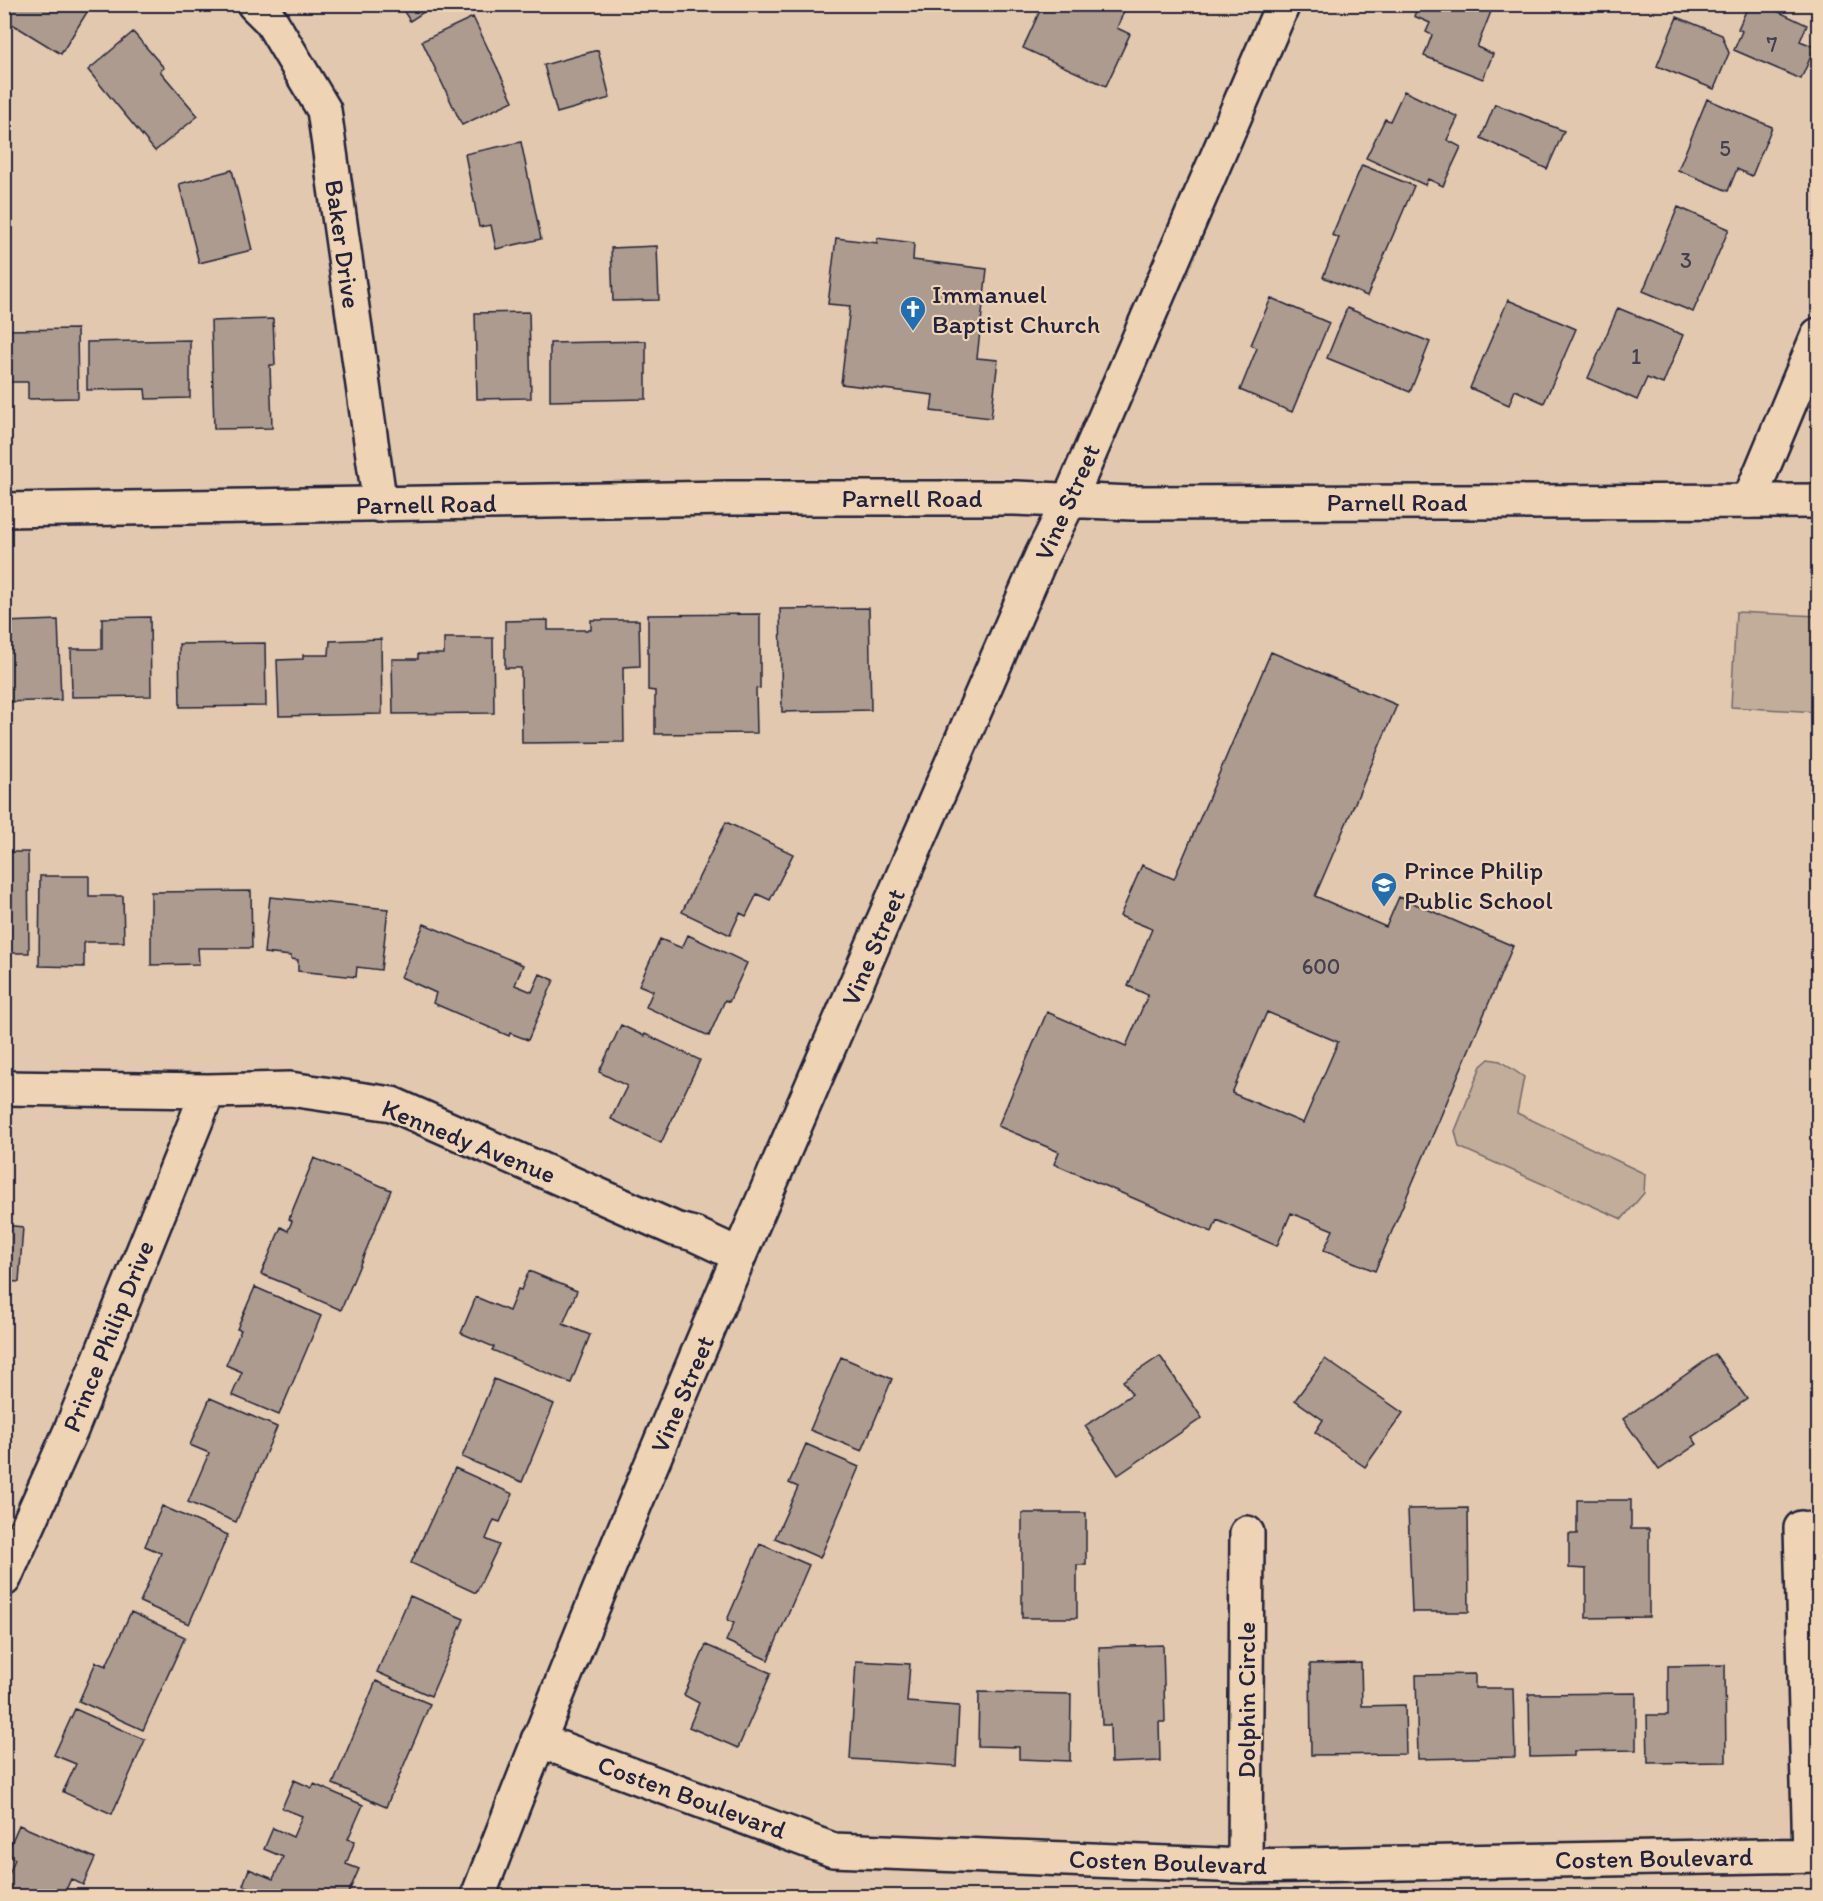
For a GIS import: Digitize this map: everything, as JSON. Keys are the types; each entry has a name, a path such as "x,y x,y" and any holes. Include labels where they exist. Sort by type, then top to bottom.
{"street":[{"name":"Baker Drive","path":"254,4 271,21 324,110 381,505"},
{"name":"Vine Street","path":"478,1896 538,1740 739,1255 1042,555 1069,501 1283,4"},
{"path":"1749,501 1818,335"},
{"name":"Parnell Road","path":"4,510 741,498 1015,498 1132,503 1818,501"},
{"name":"Kennedy Avenue","path":"4,1088 208,1091 290,1089 392,1104 739,1255"},
{"name":"Prince Philip Drive","path":"4,1579 71,1430 208,1091"},
{"path":"1801,1528 1814,1855"},
{"name":"Dolphin Circle","path":"1245,1866 1247,1533"},
{"name":"Costen Boulevard","path":"538,1740 833,1850 1245,1866 1814,1855"}],"shaded area":[{"path":"1736,612 1818,616 1818,712 1731,707"},
{"path":"1489,1059 1500,1061 1524,1077 1517,1113 1645,1174 1644,1193 1622,1219 1459,1147 1455,1131 1481,1066"}],"building":[{"path":"4,4 82,4 89,9 61,54 4,19"},
{"path":"399,4 436,4 410,21"},
{"path":"1043,4 1067,4 1074,8 1076,4 1127,4 1117,28 1130,34 1106,86 1023,48"},
{"path":"1419,4 1494,4 1477,47 1493,54 1483,79 1424,56 1432,35 1426,32 1430,23 1414,16"},
{"path":"1749,4 1762,4 1807,25 1800,41 1815,47 1801,79 1734,50 1742,31 1738,29"},
{"path":"473,17 513,101 462,125 422,41"},
{"path":"1677,17 1722,35 1729,53 1714,89 1657,66"},
{"path":"133,32 164,68 160,71 198,116 155,151 88,70"},
{"path":"598,50 610,98 557,113 544,65"},
{"path":"1404,91 1458,117 1447,140 1461,147 1443,186 1428,179 1425,185 1366,158 1385,119 1390,121"},
{"path":"1707,99 1772,127 1752,176 1737,169 1728,191 1678,170"},
{"path":"1495,104 1564,131 1547,169 1481,138"},
{"path":"521,142 541,239 496,249 491,225 479,227 465,154"},
{"path":"1362,165 1414,186 1367,296 1323,277 1339,238 1332,235"},
{"path":"232,170 252,250 199,263 179,184"},
{"path":"1678,207 1729,229 1693,312 1643,291"},
{"name":"Immanuel Baptist Church","path":"836,238 877,243 877,238 914,243 913,260 987,269 977,358 998,360 991,418 931,411 933,395 841,384 850,306 828,304"},
{"path":"657,246 659,300 613,301 611,248"},
{"path":"1271,298 1329,323 1292,412 1240,390 1257,348 1251,345"},
{"path":"1508,300 1576,329 1544,403 1515,390 1509,405 1470,388"},
{"path":"1347,308 1430,342 1410,392 1327,358"},
{"path":"1618,308 1683,335 1663,384 1647,378 1637,400 1588,378"},
{"path":"529,312 531,398 477,399 475,313"},
{"path":"273,319 275,365 270,365 272,428 214,429 211,321"},
{"path":"77,329 78,398 28,399 28,382 4,382 4,330"},
{"path":"190,340 190,398 146,399 145,389 87,390 87,342"},
{"path":"646,341 646,399 550,401 550,343"},
{"path":"869,608 871,710 782,712 780,609"},
{"path":"760,614 760,688 756,689 757,733 655,734 655,691 648,690 648,615"},
{"path":"150,617 151,696 72,697 71,649 102,649 102,618"},
{"path":"58,620 61,700 5,702 4,622"},
{"path":"548,620 548,630 591,630 591,620 639,620 640,666 623,667 624,742 522,743 521,668 505,668 505,621"},
{"path":"444,638 493,638 494,713 393,714 392,659 418,659 418,654 444,654"},
{"path":"381,639 382,714 279,716 277,660 303,659 303,655 329,655 330,641"},
{"path":"265,643 266,706 180,707 179,644"},
{"path":"1271,652 1397,705 1315,896 1386,927 1399,897 1513,946 1375,1271 1324,1250 1333,1230 1291,1213 1277,1246 1217,1220 1212,1232 1054,1164 1059,1152 998,1126 1047,1012 1126,1046 1148,995 1128,986 1152,929 1120,916 1142,865 1174,879","holes":["1267,1012 1338,1042 1303,1123 1232,1093"]},
{"path":"726,822 793,854 770,900 757,894 746,916 740,913 730,935 682,912"},
{"path":"4,852 28,852 29,953 4,953"},
{"path":"40,876 89,876 89,896 123,896 124,942 84,942 84,967 39,966"},
{"path":"251,891 252,948 198,948 199,964 151,965 151,892"},
{"path":"270,897 388,909 381,970 357,967 356,977 298,971 298,960 291,959 291,956 264,953"},
{"path":"424,924 523,965 515,985 532,992 540,974 554,980 528,1040 510,1033 509,1036 433,1003 436,993 401,977"},
{"path":"688,935 747,963 729,1002 725,1000 709,1036 646,1007 653,991 639,985 660,939 682,948"},
{"path":"621,1025 700,1060 661,1143 611,1119 627,1086 599,1072"},
{"path":"314,1158 391,1190 341,1310 300,1292 301,1290 261,1274 281,1227 288,1231 292,1221 289,1219"},
{"path":"4,1225 23,1227 19,1282 4,1281"},
{"path":"529,1271 577,1291 563,1324 590,1335 571,1383 492,1350 494,1347 461,1333 476,1297 509,1311"},
{"path":"255,1287 321,1316 279,1415 232,1395 242,1372 226,1365 241,1330 237,1329"},
{"path":"1715,1354 1747,1399 1692,1437 1697,1444 1659,1470 1623,1419"},
{"path":"1160,1356 1202,1418 1118,1475 1085,1426 1132,1394 1123,1381"},
{"path":"841,1357 892,1379 862,1451 810,1430"},
{"path":"1325,1359 1403,1413 1365,1467 1315,1432 1323,1420 1295,1400"},
{"path":"494,1379 554,1404 522,1482 462,1457"},
{"path":"210,1398 277,1427 236,1522 188,1502 209,1453 190,1445"},
{"path":"806,1444 859,1467 820,1558 775,1538 798,1487 789,1483"},
{"path":"455,1468 513,1494 500,1522 494,1520 486,1539 499,1545 476,1593 411,1563"},
{"path":"1577,1500 1631,1500 1631,1529 1649,1529 1649,1617 1586,1618 1586,1569 1569,1568 1569,1534 1577,1534"},
{"path":"162,1506 228,1535 189,1624 140,1602 161,1553 145,1546"},
{"path":"1468,1508 1469,1612 1412,1612 1408,1509"},
{"path":"1022,1513 1086,1513 1086,1565 1077,1565 1077,1618 1022,1618"},
{"path":"760,1544 809,1565 768,1660 726,1641 734,1623 727,1620"},
{"path":"410,1596 464,1619 431,1696 377,1672"},
{"path":"131,1612 185,1637 143,1730 79,1701 96,1662 106,1666"},
{"path":"706,1645 771,1673 738,1748 689,1727 699,1703 684,1695"},
{"path":"1163,1645 1165,1722 1159,1722 1160,1761 1111,1763 1110,1725 1102,1725 1099,1647"},
{"path":"856,1661 910,1664 907,1702 959,1706 956,1766 850,1759"},
{"path":"1361,1663 1362,1706 1405,1705 1406,1754 1311,1755 1310,1664"},
{"path":"1725,1665 1726,1762 1648,1763 1647,1715 1668,1715 1668,1666"},
{"path":"1475,1674 1475,1688 1513,1688 1515,1757 1418,1759 1416,1675"},
{"path":"376,1681 430,1704 386,1807 333,1784"},
{"path":"979,1692 1071,1694 1070,1761 1019,1759 1019,1747 978,1746"},
{"path":"1636,1693 1636,1750 1574,1751 1574,1756 1530,1757 1529,1694"},
{"path":"75,1709 145,1740 112,1814 63,1792 76,1764 54,1755"},
{"path":"294,1780 312,1788 314,1784 363,1805 348,1839 355,1841 346,1864 359,1869 347,1896 286,1896 270,1890 268,1895 243,1885 249,1869 273,1879 283,1857 264,1849 273,1828 293,1837 302,1816 282,1808"},
{"path":"19,1825 95,1858 83,1885 71,1879 63,1896 4,1896 4,1878 7,1879 15,1859 6,1855"}],"place":[{"name":"Immanuel Baptist Church","path":"913,332"},
{"name":"Prince Philip Public School","path":"1384,908"}]}
